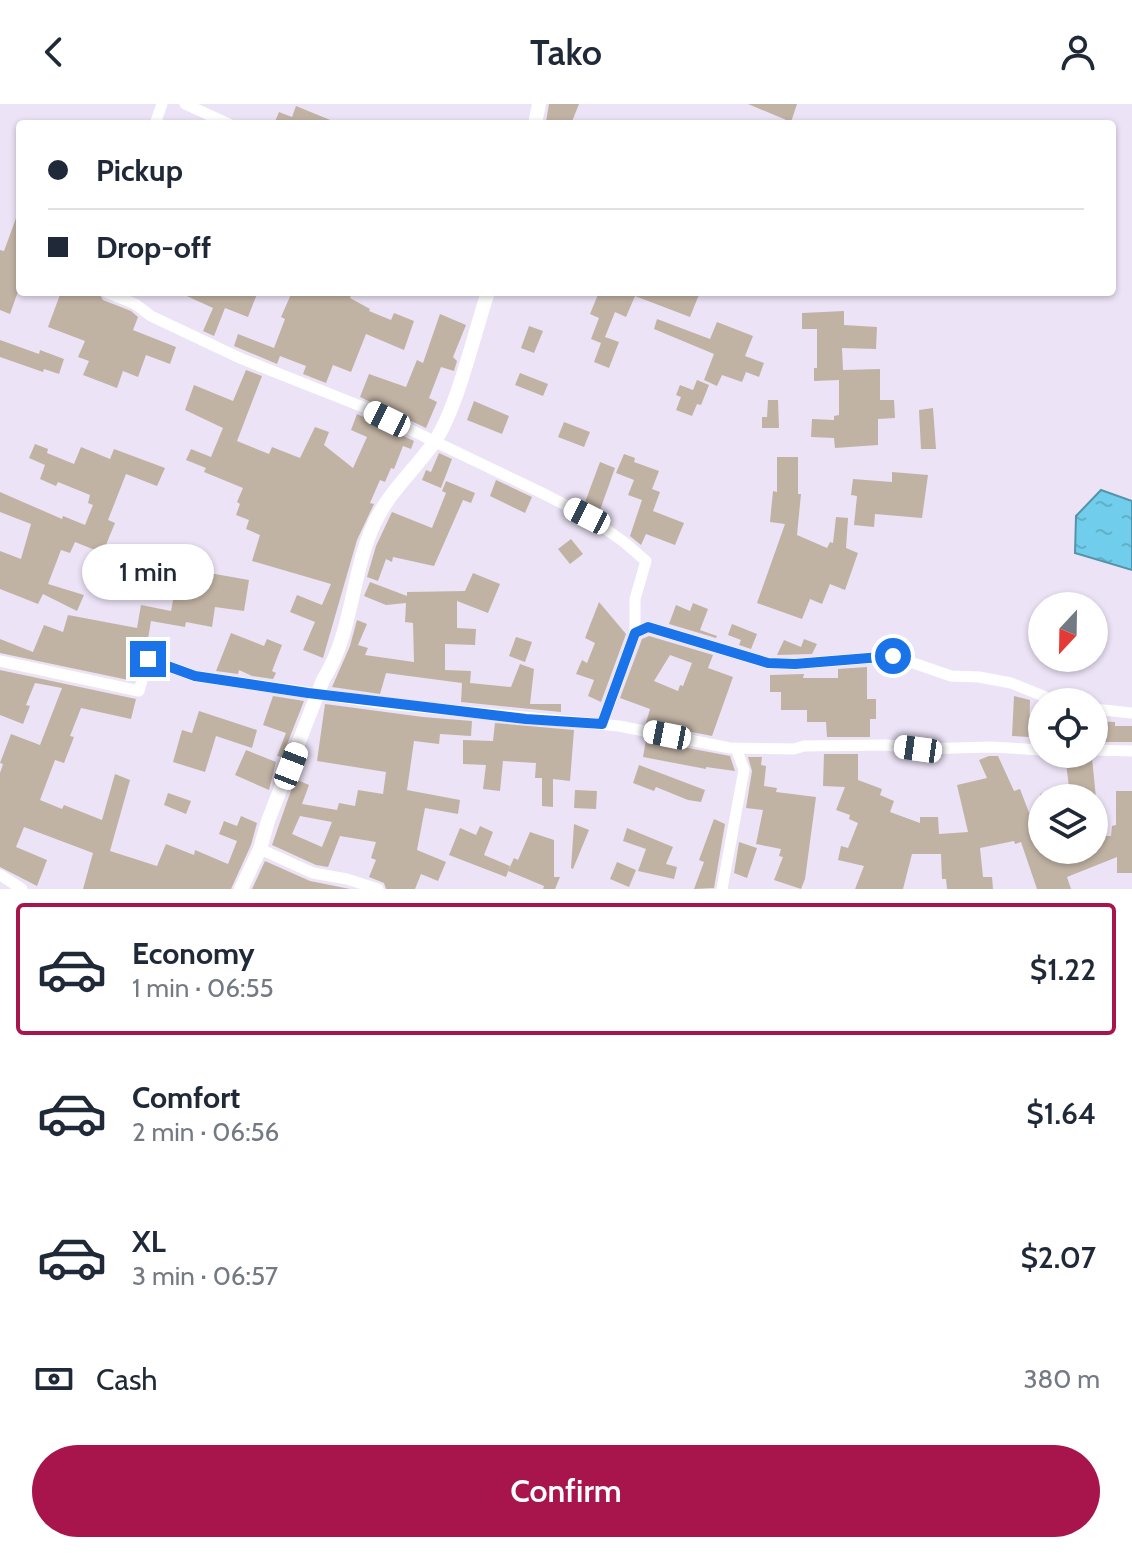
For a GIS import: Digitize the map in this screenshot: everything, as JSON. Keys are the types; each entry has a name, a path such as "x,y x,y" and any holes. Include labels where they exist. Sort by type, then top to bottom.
{"street":[{"path":"185,104 199,107 222,120"},
{"path":"116,296 242,359 363,407 587,516 646,561 635,599 635,633 602,724"},
{"path":"241,889 260,849 318,694 342,643 358,568 375,523 392,492 434,442 447,418 487,296"},
{"path":"635,633 648,627 768,663 795,664 893,656 951,676 979,677 1028,690"},
{"path":"0,661 139,691 148,659 195,676 510,717 602,724 736,748 887,745 918,749 1028,749"},
{"path":"1108,710 1132,713"},
{"path":"722,889 744,770 736,748"},
{"path":"1108,750 1132,751"},
{"path":"260,849 313,873 378,889"},
{"path":"0,875 22,889"}],"water":[{"path":"1101,490 1132,501 1132,570 1075,553 1076,516"}],"building":[{"path":"549,104 579,104 573,120 546,120"},
{"path":"748,104 797,104 792,120"},
{"path":"296,106 330,120 276,120 279,112 292,117"},
{"path":"16,218 16,296 10,314 0,310 0,250 4,251"},
{"path":"60,296 100,296 138,317 133,330 176,347 170,364 146,355 138,377 123,371 117,388 83,375 89,361 78,357 85,341 48,327"},
{"path":"187,296 256,296 248,317 225,308 214,336 203,331 213,308"},
{"path":"290,296 351,296 369,311 391,320 394,313 414,321 404,350 366,334 351,372 333,365 326,383 303,374 306,366 280,356 277,364 234,346 238,334 274,348 285,319 281,317"},
{"path":"597,296 635,296 626,317 615,312 605,337 619,342 609,368 594,362 601,343 591,339 599,318 590,314"},
{"path":"635,296 698,296 690,317"},
{"path":"844,311 844,325 877,327 876,349 842,348 843,370 880,369 880,400 894,400 895,418 878,419 878,445 835,448 834,438 811,437 812,419 834,420 834,416 839,415 839,380 814,381 817,329 802,329 802,313"},
{"path":"440,314 466,325 453,357 457,361 454,371 441,367 429,398 437,402 426,428 360,397 369,374 406,387 417,360 423,363"},
{"path":"657,319 710,339 717,322 753,336 745,356 764,363 759,377 746,372 742,382 722,375 717,386 704,380 714,354 654,329"},
{"path":"529,326 543,331 534,353 521,348"},
{"path":"0,340 64,359 59,374 44,369 43,372 0,357"},
{"path":"246,370 262,376 237,441 269,454 272,447 300,458 315,427 329,432 324,445 353,468 367,437 351,430 357,414 414,441 411,449 403,446 394,469 391,468 385,482 380,480 370,503 374,504 357,540 323,658 303,650 315,622 290,612 297,595 322,605 331,584 252,561 260,535 246,529 249,520 236,515 243,488 204,472 206,468 186,460 191,449 211,457 223,428 185,410 194,385 233,401"},
{"path":"520,373 548,384 543,396 515,385"},
{"path":"697,380 709,385 701,405 697,404 692,416 676,410 681,397 676,395 680,385 693,390"},
{"path":"768,400 778,400 779,428 762,428 762,417 767,417"},
{"path":"474,401 509,416 502,434 467,420"},
{"path":"933,408 936,449 921,449 919,410"},
{"path":"564,422 590,432 584,447 558,437"},
{"path":"35,444 48,449 47,453 74,464 81,447 110,459 114,449 165,468 157,486 126,474 108,520 115,523 103,552 135,556 133,580 144,582 141,599 110,596 112,577 99,574 100,552 75,542 70,553 61,550 48,584 84,595 77,611 43,594 38,604 0,589 0,551 21,559 31,524 0,512 0,492 62,519 63,516 85,525 93,505 88,503 90,495 58,482 56,486 40,479 45,465 29,458"},
{"path":"439,453 452,459 441,488 422,480 426,470 431,472"},
{"path":"624,454 635,458 634,462 659,471 652,489 660,492 653,511 684,523 675,545 646,534 641,545 630,536 642,500 628,495 634,480 616,473"},
{"path":"777,457 798,457 798,494 801,494 797,535 827,548 830,542 833,543 836,517 848,518 846,548 858,553 845,590 830,584 822,604 810,599 802,619 757,603 785,524 770,522 773,491 777,492"},
{"path":"600,462 615,468 599,513 584,505"},
{"path":"892,472 928,475 922,518 875,514 874,527 854,525 857,496 851,495 853,479 892,482"},
{"path":"496,480 532,497 525,513 490,496"},
{"path":"446,481 475,493 471,503 463,500 434,566 393,557 392,562 386,559 378,581 367,577 376,546 392,512 432,528 446,493 442,491"},
{"path":"571,539 583,554 570,564 558,549"},
{"path":"183,547 202,551 198,571 249,580 244,611 215,607 212,627 186,622 185,627 151,621 146,651 140,656 133,681 0,653 0,639 33,652 44,625 63,632 68,615 137,628 141,605 171,611"},
{"path":"473,573 500,584 488,613 457,601 457,628 476,629 475,645 445,644 445,670 471,671 470,683 511,687 520,664 534,669 530,704 561,704 561,712 461,702 462,683 386,673 380,694 332,687 350,646 357,620 367,624 358,645 368,648 365,655 414,662 413,623 405,622 406,603 386,605 364,596 370,582 407,596 407,592 465,591"},
{"path":"599,602 626,634 601,702 588,696 594,680 576,674 582,660 587,663 595,643 585,638"},
{"path":"693,603 708,609 700,630 716,638 669,624 676,605 690,611"},
{"path":"732,624 757,634 751,649 739,645 741,640 728,635"},
{"path":"231,633 264,646 267,639 282,645 272,671 276,673 273,679 252,676 239,670 238,674 216,671"},
{"path":"649,636 713,655 708,668 733,677 712,736 646,723 650,709 620,698 642,639","holes":["670,655 692,663 678,691 654,681"]},
{"path":"516,637 532,642 525,662 509,656"},
{"path":"804,639 817,644 812,654 777,655 784,640 801,647"},
{"path":"867,667 867,699 876,699 876,719 870,719 870,737 827,737 826,722 807,722 807,710 781,710 781,692 770,692 770,675 804,674 803,678 838,678 838,669"},
{"path":"0,670 136,699 131,719 81,708 64,763 55,760 40,800 62,809 64,805 102,820 115,774 130,780 110,851 157,866 166,844 194,855 195,850 228,864 237,841 219,834 224,821 237,826 241,816 257,823 251,845 231,889 83,889 93,853 24,827 16,847 47,860 37,886 0,867 0,773 3,764 0,763 11,734 40,745 62,688 35,683 26,705 30,706 23,724 0,715"},
{"path":"273,696 304,701 282,757 277,756 286,733 263,725"},
{"path":"1014,696 1028,700 1028,737 1012,736"},
{"path":"325,704 472,721 471,736 440,734 439,744 414,741 407,790 460,800 458,814 425,808 417,850 446,862 438,881 421,874 415,889 386,889 384,883 369,877 376,860 371,858 376,842 340,836 328,867 316,865 272,845 295,779 309,785 302,804 337,810 339,803 355,806 358,790 383,794 386,772 317,761","holes":["300,816 332,822 322,847 292,834"]},
{"path":"199,711 257,730 252,748 216,736 205,772 173,762 182,730 192,733"},
{"path":"1108,722 1115,722 1115,726 1132,726 1132,742 1108,742"},
{"path":"495,723 574,730 570,781 553,779 553,807 542,806 542,778 535,778 536,763 503,761 500,791 483,789 486,765 463,764 463,740 493,741"},
{"path":"646,740 730,756 735,771 643,757"},
{"path":"246,750 276,762 269,790 235,775"},
{"path":"824,754 858,754 858,780 882,789 880,795 894,801 890,812 920,823 920,817 938,817 939,834 968,832 957,785 987,778 979,760 998,756 1014,791 1020,789 1028,810 1028,863 1021,842 980,848 983,877 992,877 993,889 947,889 946,879 942,879 941,854 912,854 903,889 855,889 864,866 838,860 841,846 848,848 858,823 849,819 850,815 836,810 845,787 823,786"},
{"path":"748,757 762,757 761,765 766,766 764,786 777,788 776,792 816,797 801,889 774,880 783,857 779,856 781,849 756,844 763,810 746,808 752,771"},
{"path":"639,765 705,790 701,802 633,783"},
{"path":"1067,768 1093,768 1095,784 1069,784"},
{"path":"575,790 597,791 596,809 574,808"},
{"path":"1116,791 1132,791 1132,873 1117,873 1117,857 1108,861 1108,836 1111,836 1112,826 1116,825"},
{"path":"168,793 191,801 186,814 164,805"},
{"path":"714,819 725,824 714,888 694,889 704,862 699,860"},
{"path":"574,824 589,830 573,869 571,868"},
{"path":"480,826 493,832 484,855 510,866 506,877 449,855 460,828 476,835"},
{"path":"627,828 673,847 666,864 677,867 674,879 638,871 646,849 623,841"},
{"path":"530,832 554,840 554,877 560,877 555,889 543,889 544,886 508,871 514,858 518,860"},
{"path":"739,842 757,848 747,878 734,873"},
{"path":"265,861 310,881 350,889 252,889"},
{"path":"617,862 636,870 629,887 610,879"},
{"path":"1028,864 1100,864 1067,877 1071,889 1037,889"}],"route":[{"path":"148,659 195,676 308,693 526,719 602,724 635,633 648,627 768,663 795,664 893,656"}]}
